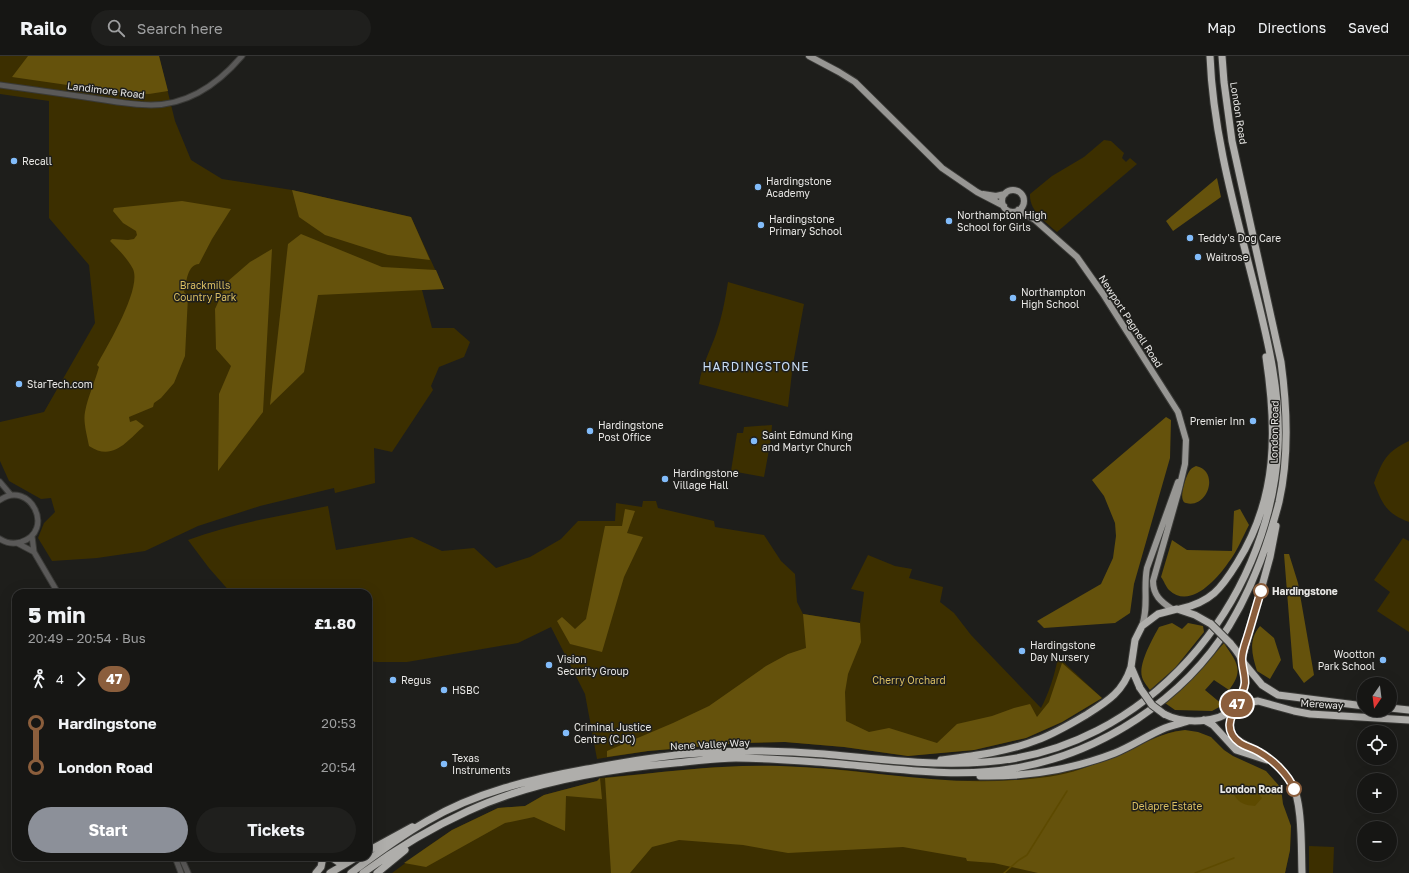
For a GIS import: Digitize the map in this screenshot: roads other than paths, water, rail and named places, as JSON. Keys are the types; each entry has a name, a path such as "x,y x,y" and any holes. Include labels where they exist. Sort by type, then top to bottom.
{"highway":[{"name":"London Road","path":"1092,732 1130,711 1156,692 1184,665 1220,620 1240,587 1256,552 1272,499 1278,446 1277,394 1263,322 1220,143 1211,83 1210,56"},
{"name":"London Road","path":"1096,742 1135,720 1162,700 1182,682 1216,644 1235,615 1257,570 1279,500 1286,419 1284,382 1271,316 1232,141 1222,56"},
{"path":"911,763 967,757 1000,751 1037,740 1070,724 1110,698 1120,690 1127,681 1131,667 1135,640 1142,626 1151,618 1172,610 1196,605 1205,601 1224,583 1252,538 1263,505 1270,475 1273,441 1272,394 1263,322"},
{"path":"1279,500 1270,557 1242,660 1245,683 1243,691 1235,707 1230,723 1230,730 1240,743 1259,751 1273,762 1292,783 1299,812 1302,873"},
{"path":"1180,609 1211,624 1230,643 1242,660"},
{"name":"Mereway","path":"1242,660 1262,685 1278,695 1357,705"},
{"path":"1131,667 1140,688 1152,705 1171,718 1188,721"},
{"name":"Mereway","path":"1235,707 1258,701 1294,712 1409,720"},
{"path":"872,766 915,774 956,776 1012,776 1036,774 1064,769 1096,760 1118,752 1165,728 1188,721 1204,720 1225,714 1235,707"},
{"path":"1397,709 1409,710"},
{"path":"1204,720 1213,725 1236,750 1273,762"},
{"name":"Nene Valley Way","path":"372,859 428,821 499,789 562,774 637,759 689,754 736,752 819,754 911,763 949,764 987,762 1012,759 1054,748 1092,732"},
{"name":"Nene Valley Way","path":"363,873 388,855 469,810 502,798 564,780 636,766 735,758 951,772 989,772 1033,764 1082,749 1096,742"},
{"path":"372,849 402,832 428,821"},
{"path":"377,873 387,863 429,832"},
{"path":"316,873 321,867 322,861"},
{"path":"337,861 340,863 346,863"},
{"path":"330,873 350,861"},
{"name":"Nene Valley Way","path":"351,873 369,861"}],"main road":[{"path":"809,56 855,82 925,153 942,168 977,192 1012,211 1018,210 1024,203"},
{"path":"977,192 996,196 1005,194 1012,190 1018,191 1024,197 1024,203 1035,220"},
{"path":"1004,206 1003,200 1005,194"},
{"name":"Newport Pagnell Road","path":"1018,210 1035,220 1062,242 1083,264 1173,404 1185,432 1186,450 1184,467 1153,581 1153,587 1158,599 1172,610"},
{"name":"Newport Pagnell Road","path":"1142,626 1146,608 1145,579 1184,467"}],"street":[{"name":"Landimore Road","path":"0,85 116,102 152,105 190,97 210,86 228,72 242,56"},
{"path":"0,482 11,495"},
{"path":"0,500 11,495 20,496 27,499 36,509 38,522 32,536 34,552 56,589"},
{"path":"0,539 10,543 17,543 25,541 32,536"},
{"path":"17,543 34,552"},
{"path":"176,861 181,873"},
{"path":"183,861 188,873"}],"waterway":[{"path":"1004,873 1027,855 1067,791"},
{"path":"1195,873 1234,858"}],"place":[{"name":"Recall","path":"14,161"},
{"name":"Hardingstone Academy","path":"758,187"},
{"name":"Northampton High School for Girls","path":"949,221"},
{"name":"Hardingstone Primary School","path":"761,225"},
{"name":"Teddy's Dog Care","path":"1190,238"},
{"name":"Waitrose","path":"1198,257"},
{"name":"Northampton High School","path":"1013,298"},
{"name":"StarTech.com","path":"19,384"},
{"name":"Premier Inn","path":"1253,421"},
{"name":"Hardingstone Post Office","path":"590,431"},
{"name":"Saint Edmund King and Martyr Church","path":"754,441"},
{"name":"Hardingstone Village Hall","path":"665,479"},
{"name":"Hardingstone","path":"1261,591"},
{"name":"Hardingstone Day Nursery","path":"1022,651"},
{"name":"Wootton Park School","path":"1383,660"},
{"name":"Vision Security Group","path":"549,665"},
{"name":"Regus","path":"393,680"},
{"name":"HSBC","path":"444,690"},
{"name":"Criminal Justice Centre (CJC)","path":"566,733"},
{"name":"Texas Instruments","path":"444,764"},
{"name":"London Road","path":"1294,789"}],"district":[{"name":"HARDINGSTONE","path":"756,367"}],"park label":[{"name":"Brackmills Country Park","path":"205,290"},
{"name":"Cherry Orchard","path":"909,680"},
{"name":"Delapre Estate","path":"1167,806"}]}
